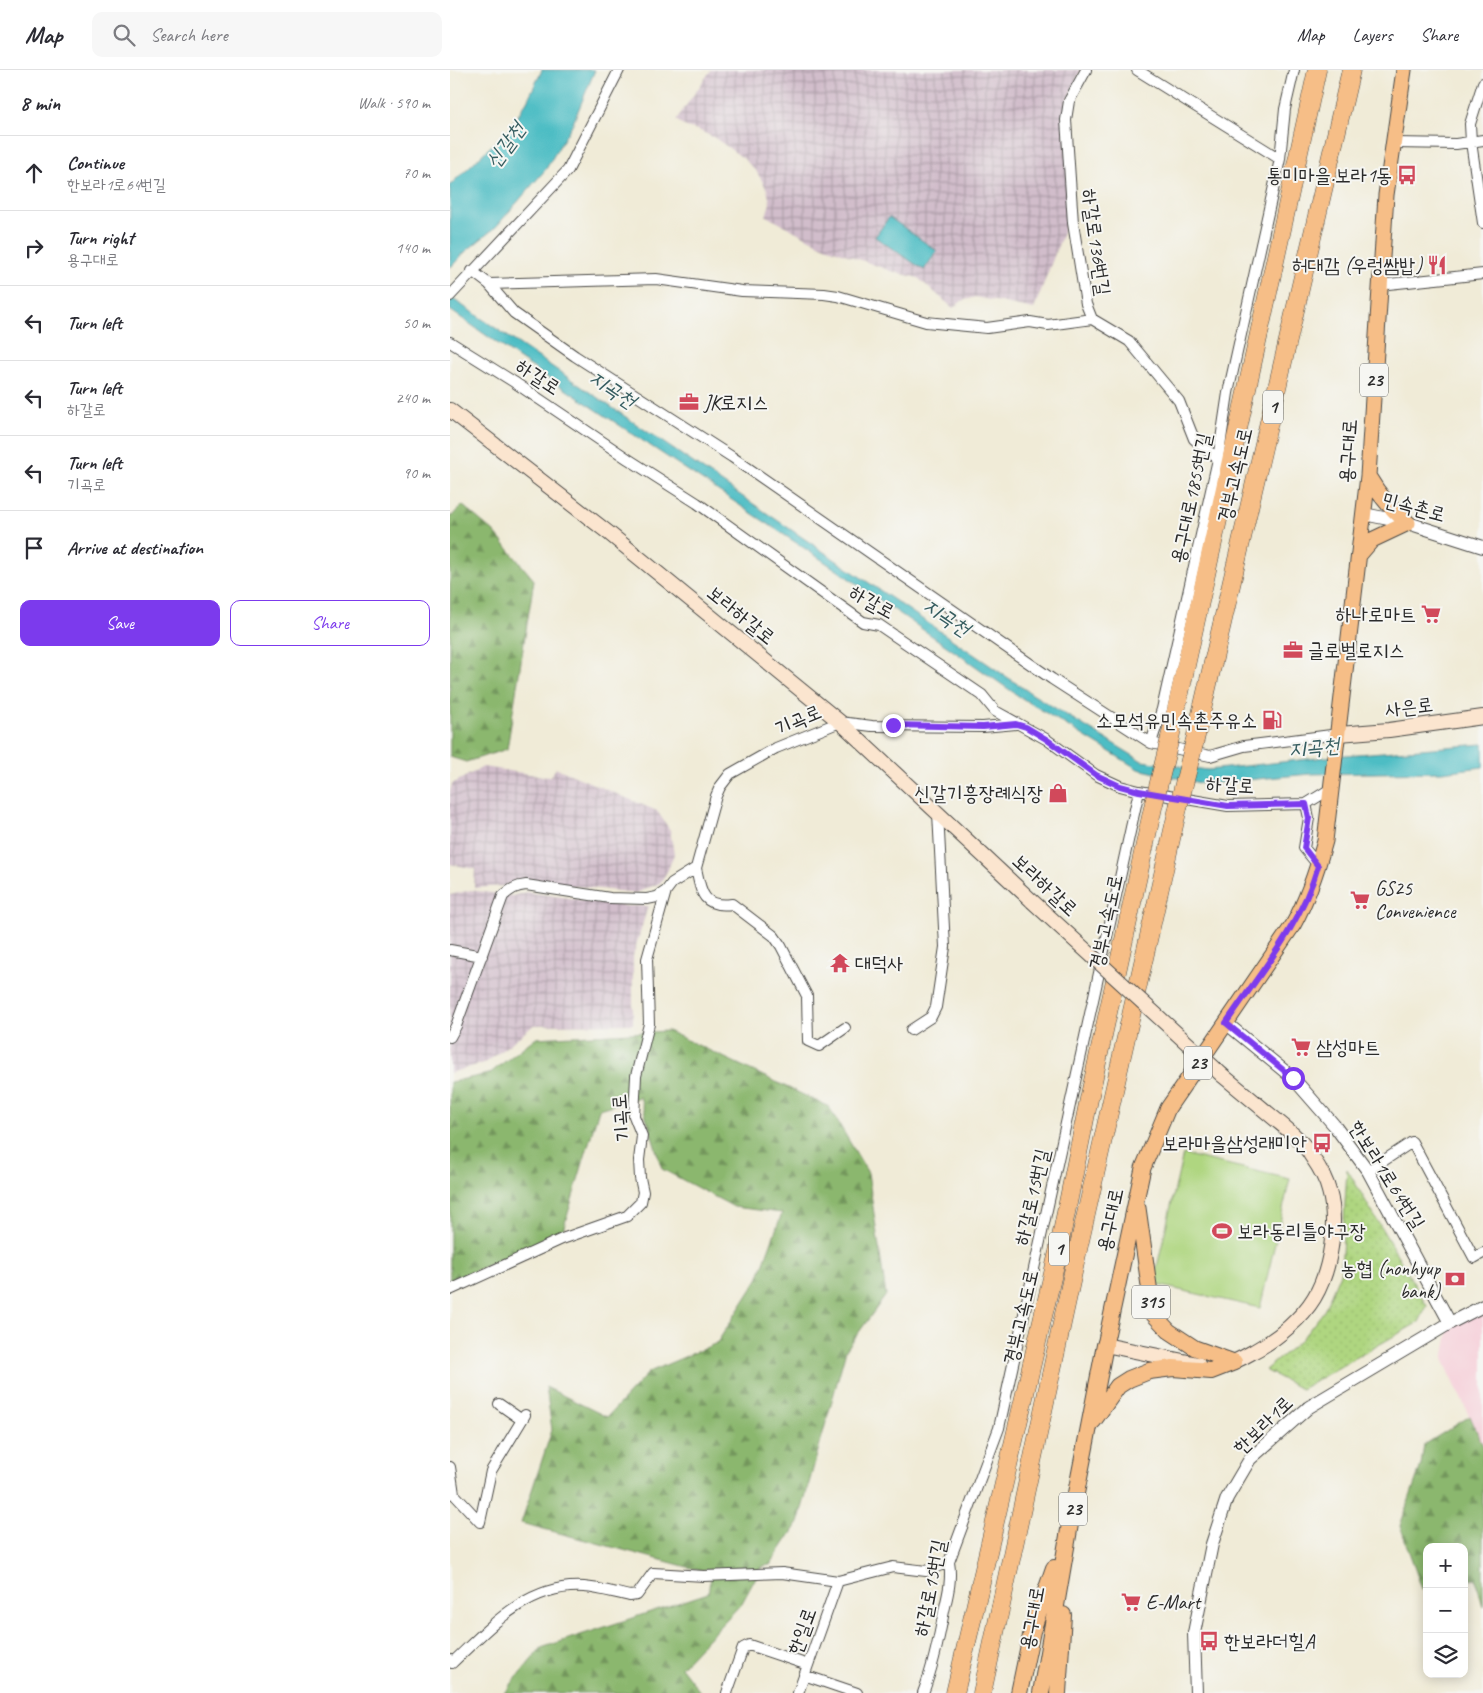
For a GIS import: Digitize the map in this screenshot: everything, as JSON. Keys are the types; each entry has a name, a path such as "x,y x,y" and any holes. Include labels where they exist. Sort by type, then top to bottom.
{"highway":[{"name":"경부고속도로","path":"955,1693 1058,1252 1089,1099 1317,70"},
{"name":"경부고속도로","path":"982,1693 1077,1254 1178,808 1351,70"},
{"name":"용구대로","path":"1041,1693 1070,1524 1105,1345"},
{"path":"1090,1425 1118,1386 1129,1379 1149,1371 1173,1368 1211,1371 1234,1362"},
{"path":"1018,1693 1032,1632 1070,1524"},
{"path":"1058,1693 1070,1524"}],"main road":[{"name":"용구대로","path":"1338,740 1368,476 1386,195 1404,70"},
{"name":"보라하갈로","path":"450,410 610,534 840,722 1222,1075 1298,1138 1311,1154 1329,1191 1333,1211 1332,1234 1324,1277 1314,1299 1292,1324 1273,1340 1234,1362 1212,1367 1105,1345"},
{"path":"1360,554 1372,540 1408,523 1393,512 1379,496 1368,476"},
{"name":"사은로","path":"1338,740 1389,730 1483,717"},
{"name":"23","path":"1331,793 1338,740"},
{"name":"용구대로","path":"1105,1345 1142,1168 1168,1108 1304,907 1326,841 1331,793"},
{"name":"315","path":"1136,1193 1152,1314 1169,1331 1195,1348 1234,1362"}],"street":[{"path":"450,296 568,170 619,70"},
{"name":"하갈로136번길","path":"1086,70 1070,101 1066,120 1073,222 1086,304 1092,319 1129,341 1180,401 1194,439 1218,459"},
{"path":"1138,70 1280,158"},
{"name":"용구대로1855번길","path":"1151,743 1162,709 1218,459 1228,394 1280,158 1286,109 1294,70"},
{"path":"1483,83 1470,124 1483,223"},
{"path":"1393,143 1471,142 1483,140"},
{"path":"472,271 489,284 514,313 567,351 732,457 1052,679 1151,743 1210,756 1244,746 1338,740"},
{"path":"1379,285 1483,274"},
{"path":"489,284 667,279 742,291 831,295 926,322 987,328 1030,322 1048,325 1092,319"},
{"name":"하갈로","path":"450,342 697,503 863,622 879,624 921,652 982,695 995,711 1046,739 1096,775 1120,786 1139,791 1228,806 1306,804"},
{"name":"민속촌로","path":"1364,514 1408,523 1483,547"},
{"name":"기곡로","path":"845,1028 819,1046 808,1041 807,996 782,946 774,936 732,904 719,906 707,900 700,891 696,868 716,796 730,774 776,748 840,722 872,726 983,727 1016,724"},
{"name":"하갈로15번길","path":"923,1693 929,1678 939,1638 952,1574 949,1562 999,1428 1139,791"},
{"path":"1318,866 1304,848 1309,818 1306,804 1331,793"},
{"path":"911,1030 931,1017 936,1007 944,947 938,813"},
{"path":"450,1037 456,1026 503,896 511,889 529,885 610,898 646,899 657,897 666,891 672,882 696,868"},
{"name":"기곡로","path":"450,1290 562,1239 627,1216 641,1202 643,1192 639,1160 642,1136 634,1116 636,1076 649,1024 647,959 666,891"},
{"path":"450,950 482,956"},
{"name":"한보라1로64번길","path":"1226,1023 1293,1078 1334,1125 1368,1171 1450,1323"},
{"path":"1368,1171 1412,1142 1474,1258 1483,1253"},
{"name":"한보라1로","path":"1196,1693 1194,1633 1210,1553 1227,1498 1250,1460 1309,1407 1450,1323 1483,1306"},
{"path":"450,1467 454,1494 480,1522 492,1471 523,1418 499,1404"},
{"path":"451,1663 500,1617 531,1598 557,1588 584,1587 630,1596 637,1595 653,1573 704,1576 782,1573 838,1581 893,1567 926,1571 949,1562"},
{"name":"한일로","path":"798,1693 838,1581"},
{"path":"727,1693 743,1648 749,1645 808,1665"},
{"path":"804,1676 857,1693"}],"shaded area":[{"path":"711,70 1081,70 1067,101 1069,217 1034,309 975,297 962,301 953,308 918,278 891,271 823,246 766,216 770,203 767,189 756,171 743,158 715,138 686,127 676,120"},
{"path":"483,767 550,777 556,768 657,811 670,830 674,854 668,870 660,883 636,893 521,880 504,886 474,888 475,869 450,864 450,792 452,784"},
{"path":"471,890 512,896 527,892 625,906 648,906 633,956 633,1024 534,1025 487,1062 450,1073 450,895"},
{"path":"1483,1306 1483,1446 1443,1359 1450,1323"}],"green space":[{"path":"462,505 494,532 534,580 507,749 466,762 450,757 450,516"},
{"path":"668,1031 829,1107 868,1173 886,1295 846,1350 798,1523 770,1565 762,1566 742,1603 681,1667 701,1693 504,1693 541,1648 708,1593 712,1569 699,1570 521,1523 552,1430 546,1387 607,1417 649,1372 717,1343 758,1279 782,1213 734,1207 662,1169 640,1097 599,1109 563,1230 519,1252 450,1281 450,1082 489,1074 535,1038"},
{"name":"보라동리틀야구장","path":"1183,1154 1290,1179 1260,1308 1153,1284"},
{"path":"1347,1169 1427,1306 1419,1322 1301,1389 1265,1370 1300,1341 1324,1311 1341,1271"},
{"path":"1470,1416 1483,1446 1483,1607 1476,1579 1468,1580 1468,1543 1423,1543 1422,1589 1400,1526 1421,1465 1424,1445"}],"water":[{"name":"신갈천","path":"542,70 595,70 573,123 546,169 496,227 465,252 450,268 450,185 509,129 527,101"},
{"path":"889,217 937,251 924,270 875,237"},
{"path":"450,297 1032,694 1142,761 1208,770 1345,755 1483,744 1483,767 1442,772 1310,774 1204,784 1138,769 1020,697 831,566 520,359 450,310"}],"place":[{"name":"통미마을.보라1동","path":"1407,175"},
{"name":"허대감 (우렁쌈밥)","path":"1437,265"},
{"name":"JK로지스","path":"689,402"},
{"name":"하나로마트","path":"1431,614"},
{"name":"글로벌로지스","path":"1293,650"},
{"name":"소모석유민속촌주유소","path":"1272,720"},
{"name":"신갈기흥장례식장","path":"1058,793"},
{"name":"GS25 Convenience","path":"1360,900"},
{"name":"대덕사","path":"840,963"},
{"name":"삼성마트","path":"1301,1047"},
{"name":"보라마을삼성래미안","path":"1322,1143"},
{"name":"보라동리틀야구장","path":"1222,1231"},
{"name":"농협 (nonhyup bank)","path":"1455,1279"},
{"name":"E-Mart","path":"1131,1602"},
{"name":"한보라더힐A","path":"1209,1641"}],"route":[{"path":"893,725 983,727 1016,724 1026,727 1046,739 1096,775 1120,786 1228,806 1306,804 1309,818 1304,848 1318,866 1315,878 1304,907 1293,925 1226,1023 1293,1078"}],"water label":[{"name":"지곡천","path":"613,389"},
{"name":"지곡천","path":"947,617"},
{"name":"지곡천","path":"1314,747"}]}
